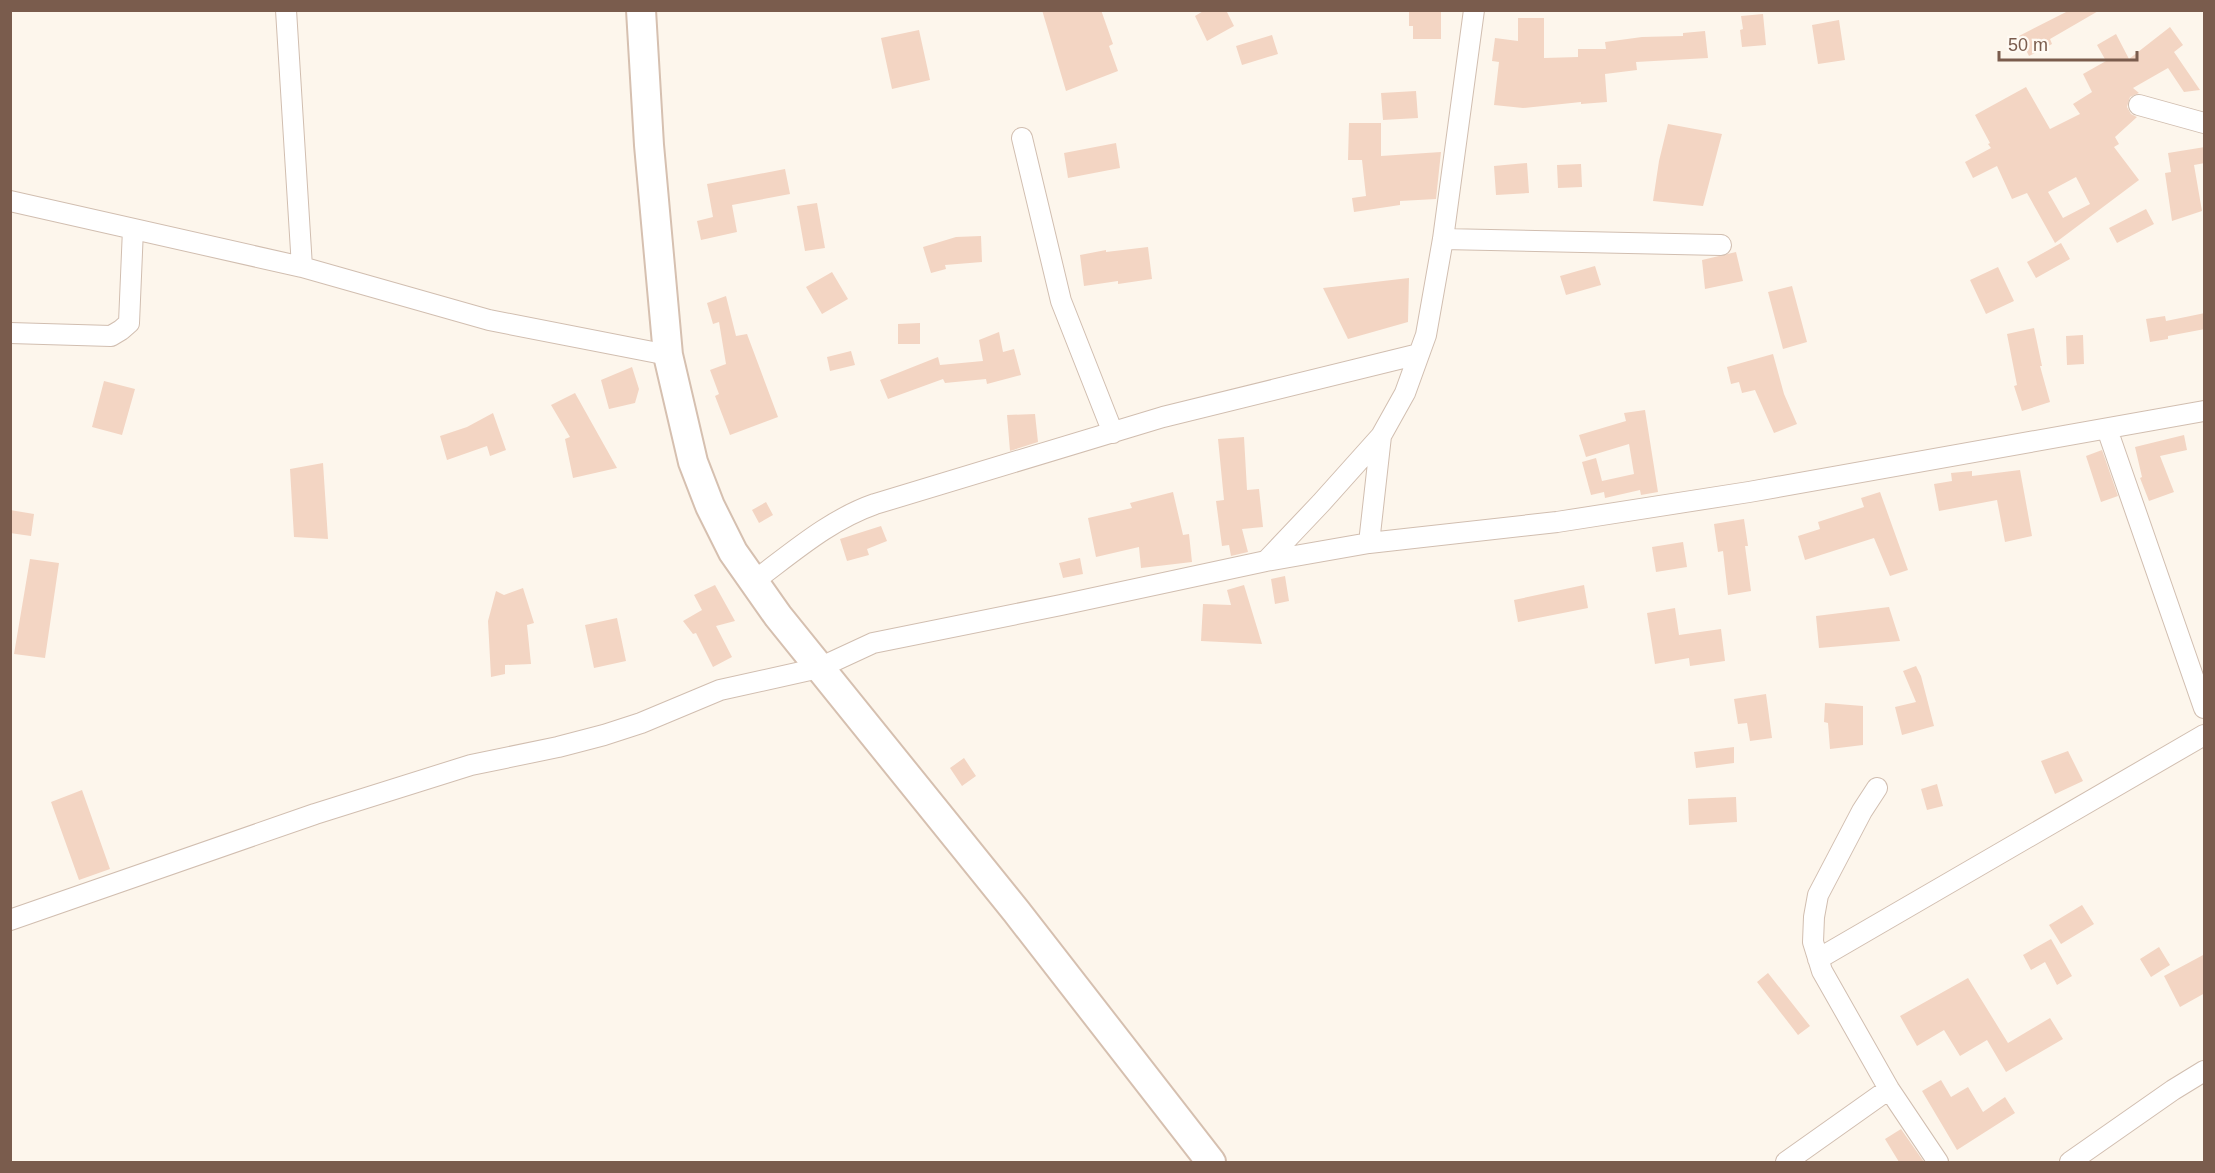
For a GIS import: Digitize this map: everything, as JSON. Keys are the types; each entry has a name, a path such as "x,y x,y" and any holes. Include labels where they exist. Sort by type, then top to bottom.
{"main road":[{"path":"642,11 649,145 668,355 693,462 710,506 733,552 778,616 1016,911 1211,1162"}],"street":[{"path":"286,10 302,267"},
{"path":"1266,561 1382,436 1406,393 1426,335 1443,239 1474,10"},
{"path":"2139,105 2205,123"},
{"path":"1022,138 1060,302 1113,433"},
{"path":"10,201 302,267 489,320 668,355"},
{"path":"10,333 111,336 121,330 129,323 133,229"},
{"path":"1443,239 1722,245"},
{"path":"754,581 825,529 860,509 1163,417 1419,354"},
{"path":"10,920 304,818 460,768 604,735 641,723 720,690 819,668 873,643 1266,561 1369,543 1557,522 1749,492 2205,411"},
{"path":"2107,429 2205,708"},
{"path":"1369,543 1382,436"},
{"path":"1818,959 2205,735"},
{"path":"1877,788 1851,831 1818,895 1814,916 1814,942 1822,971 1889,1089 1938,1162"},
{"path":"2070,1162 2173,1090 2205,1071"},
{"path":"1786,1162 1889,1089"}],"building":[{"path":"1042,10 1101,10 1113,44 1109,46 1118,71 1066,91"},
{"path":"1205,10 1226,10 1234,26 1207,41 1195,16"},
{"path":"1409,10 1441,10 1441,39 1413,39 1413,26 1409,26"},
{"path":"2070,10 2100,10 2050,39 2052,44 2029,56 2019,36"},
{"path":"1763,14 1766,45 1742,47 1741,16"},
{"path":"1518,18 1544,18 1544,58 1578,57 1578,49 1606,49 1605,42 1642,37 1683,36 1683,33 1705,31 1708,58 1636,62 1637,70 1605,74 1607,102 1581,104 1581,102 1523,108 1494,105 1499,62 1492,61 1495,38 1518,41"},
{"path":"1839,20 1845,60 1818,64 1812,25"},
{"path":"2170,27 2183,45 2174,52 2200,90 2184,92 2168,68 2133,88 2139,93 2130,97 2127,107 2131,114 2137,117 2115,137 2119,144 2114,147 2139,180 2055,243 2027,193 2012,199 1997,166 1973,178 1965,162 1991,148 1975,115 2026,87 2050,129 2080,114 2073,104 2092,92 2083,74 2106,61 2097,45 2116,34 2129,59","holes":["2076,177 2090,204 2063,218 2048,192"]},
{"path":"919,30 930,80 892,89 881,38"},
{"path":"1272,35 1278,54 1242,65 1236,46"},
{"path":"1416,91 1418,118 1383,120 1381,93"},
{"path":"1349,123 1381,123 1381,156 1441,152 1436,199 1400,201 1400,205 1354,212 1352,198 1366,196 1362,160 1348,160"},
{"path":"1668,124 1722,134 1703,206 1653,201"},
{"path":"1116,143 1120,168 1068,178 1064,153"},
{"path":"2205,147 2205,163 2194,165 2202,211 2172,221 2165,173 2171,172 2168,153"},
{"path":"1527,163 1529,193 1496,195 1494,166"},
{"path":"1581,164 1582,187 1558,188 1557,165"},
{"path":"785,169 790,194 732,205 737,232 701,240 697,221 713,217 707,184"},
{"path":"817,203 825,248 805,251 797,206"},
{"path":"2146,209 2154,224 2117,243 2109,228"},
{"path":"981,236 982,262 945,265 946,269 931,273 923,247 956,237"},
{"path":"2061,243 2070,259 2036,278 2027,262"},
{"path":"1148,247 1152,279 1084,286 1080,255 1106,250 1106,252"},
{"path":"1736,252 1743,281 1705,289 1702,260"},
{"path":"1595,266 1601,285 1566,295 1560,276"},
{"path":"1998,267 2014,301 1986,314 1970,280"},
{"path":"832,272 848,299 822,314 806,287"},
{"path":"1409,278 1408,322 1348,339 1323,288"},
{"path":"1792,286 1807,342 1783,349 1768,292"},
{"path":"726,296 736,336 747,334 778,417 730,435 715,396 719,394 710,370 726,364 719,322 713,324 707,303"},
{"path":"2205,313 2205,329 2150,342 2146,319 2165,316 2166,321"},
{"path":"920,323 920,344 898,344 898,324"},
{"path":"2034,328 2042,366 2040,366 2050,402 2022,411 2014,386 2017,385 2007,334"},
{"path":"999,332 1003,352 1014,349 1021,375 987,384 986,379 945,383 943,379 888,399 880,380 938,357 940,365 983,361 979,340"},
{"path":"2083,335 2084,364 2067,365 2066,336"},
{"path":"851,351 855,365 830,371 827,357"},
{"path":"1773,354 1784,394 1797,424 1774,433 1755,390 1742,393 1739,382 1731,384 1727,367"},
{"path":"632,367 639,389 635,403 609,409 601,380"},
{"path":"104,381 135,389 122,435 92,427"},
{"path":"575,393 617,468 573,478 565,439 570,437 551,405"},
{"path":"1645,410 1658,492 1641,495 1640,490 1605,498 1604,492 1591,495 1582,462 1596,458 1602,481 1634,474 1629,444 1586,457 1579,435 1626,421 1624,413"},
{"path":"493,413 506,450 490,456 487,446 447,460 440,436 467,427"},
{"path":"1035,414 1038,442 1010,451 1007,415"},
{"path":"2184,435 2187,450 2160,456 2174,492 2149,501 2140,478 2142,477 2135,447"},
{"path":"1244,437 1247,490 1259,489 1263,527 1242,529 1248,552 1231,556 1229,545 1222,546 1216,501 1224,500 1218,439"},
{"path":"2102,450 2118,496 2101,502 2086,456"},
{"path":"323,463 328,539 294,537 290,469"},
{"path":"2020,470 2032,536 2005,542 1997,500 1939,511 1934,484 1952,481 1951,473 1972,471 1972,476"},
{"path":"1173,492 1183,535 1189,534 1192,562 1141,568 1139,547 1096,557 1088,518 1132,508 1130,503"},
{"path":"1880,492 1908,570 1890,576 1874,538 1805,560 1798,536 1820,529 1818,522 1864,507 1861,498"},
{"path":"766,502 773,515 759,523 752,510"},
{"path":"10,510 34,514 31,536 10,533"},
{"path":"1744,519 1751,591 1728,595 1723,551 1718,552 1714,524"},
{"path":"881,526 887,541 867,549 869,555 847,561 840,539"},
{"path":"1683,542 1687,567 1656,572 1652,547"},
{"path":"1080,558 1083,574 1063,578 1059,563"},
{"path":"30,559 59,563 45,658 14,654"},
{"path":"1285,576 1289,601 1275,604 1271,579"},
{"path":"715,585 735,621 716,626 732,657 713,667 696,633 693,634 683,621 702,610 694,595"},
{"path":"1244,585 1262,644 1201,641 1203,604 1231,605 1227,590"},
{"path":"1584,585 1588,608 1518,622 1514,600"},
{"path":"523,588 534,623 527,625 531,664 505,665 505,674 491,677 488,621 496,591 504,595"},
{"path":"1889,607 1900,641 1819,648 1816,616"},
{"path":"1675,608 1679,635 1721,629 1725,661 1690,666 1689,658 1655,664 1647,613"},
{"path":"617,618 626,661 594,668 585,625"},
{"path":"1916,666 1921,676 1934,726 1902,735 1895,707 1916,702 1903,671"},
{"path":"1766,694 1772,738 1750,741 1747,723 1738,724 1734,699"},
{"path":"1825,703 1863,706 1863,745 1830,749 1828,723 1824,722"},
{"path":"1734,747 1734,763 1696,768 1694,752"},
{"path":"2068,751 2083,781 2055,794 2041,761"},
{"path":"964,758 976,776 962,786 950,768"},
{"path":"1937,784 1943,806 1927,810 1921,789"},
{"path":"82,790 110,869 79,880 51,802"},
{"path":"1736,797 1737,822 1689,825 1688,799"},
{"path":"2082,905 2094,924 2061,944 2049,925"},
{"path":"2051,939 2072,976 2057,985 2045,962 2031,970 2023,955"},
{"path":"2159,947 2170,965 2151,977 2140,959"},
{"path":"2205,954 2205,993 2180,1007 2164,976"},
{"path":"1768,973 1810,1026 1798,1035 1757,982"},
{"path":"1968,978 2008,1043 2050,1018 2063,1039 2006,1072 1987,1040 1960,1056 1944,1030 1917,1046 1900,1016"},
{"path":"1941,1080 1951,1097 1968,1087 1983,1112 2005,1097 2015,1113 1957,1150 1922,1091"},
{"path":"1901,1129 1924,1162 1899,1162 1885,1139"}]}
